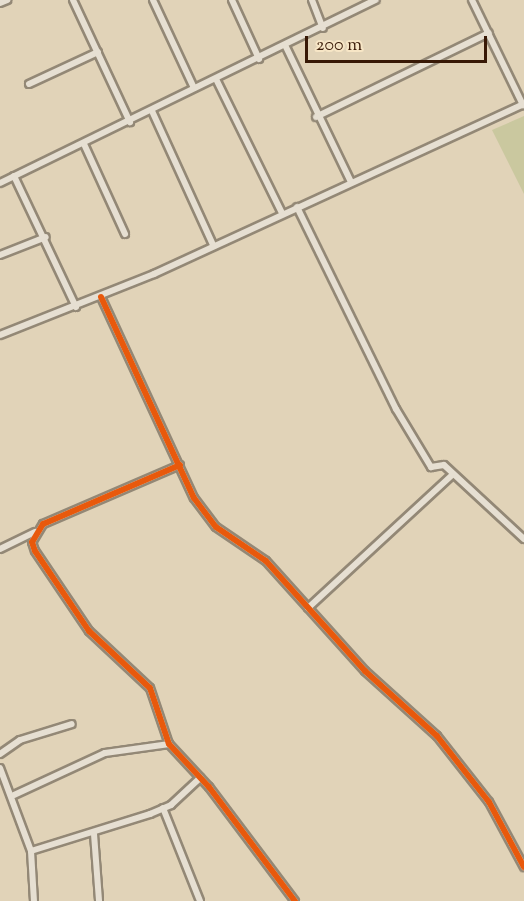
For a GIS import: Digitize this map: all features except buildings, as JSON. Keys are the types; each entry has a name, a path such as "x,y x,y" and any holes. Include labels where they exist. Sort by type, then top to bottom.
{"street":[{"path":"0,3 7,0"},
{"path":"73,0 130,122"},
{"path":"153,0 194,88"},
{"path":"232,0 259,59"},
{"path":"312,0 323,28"},
{"path":"0,183 130,122 194,88 286,47 376,0"},
{"path":"0,335 101,297 523,104 472,0"},
{"path":"316,117 489,33"},
{"path":"286,47 316,117 351,182"},
{"path":"29,84 98,52"},
{"path":"216,79 282,213"},
{"path":"152,111 213,245"},
{"path":"84,144 125,234"},
{"path":"14,176 46,237 76,307"},
{"path":"297,207 396,409 431,467 444,465 524,538"},
{"path":"0,255 46,237"},
{"path":"101,297 180,465 216,527 266,561 308,608 437,736 489,802 524,867"},
{"path":"0,549 180,465"},
{"path":"308,608 453,474"},
{"path":"35,532 35,551 89,632 157,698 169,744 200,778 296,901"},
{"path":"0,754 20,740 72,724"},
{"path":"14,795 105,753 169,744"},
{"path":"0,768 14,795 31,851 34,901"},
{"path":"31,851 94,834 163,808 200,778"},
{"path":"163,808 200,901"},
{"path":"94,834 99,901"}],"shaded area":[{"path":"524,116 524,194 492,130"}],"cycle path":[{"path":"101,297 194,498 216,527 266,561 365,671 437,736 489,802 524,867"},
{"path":"180,465 43,524 32,542 35,551 89,631 150,688 169,744 209,787 295,901"}]}
